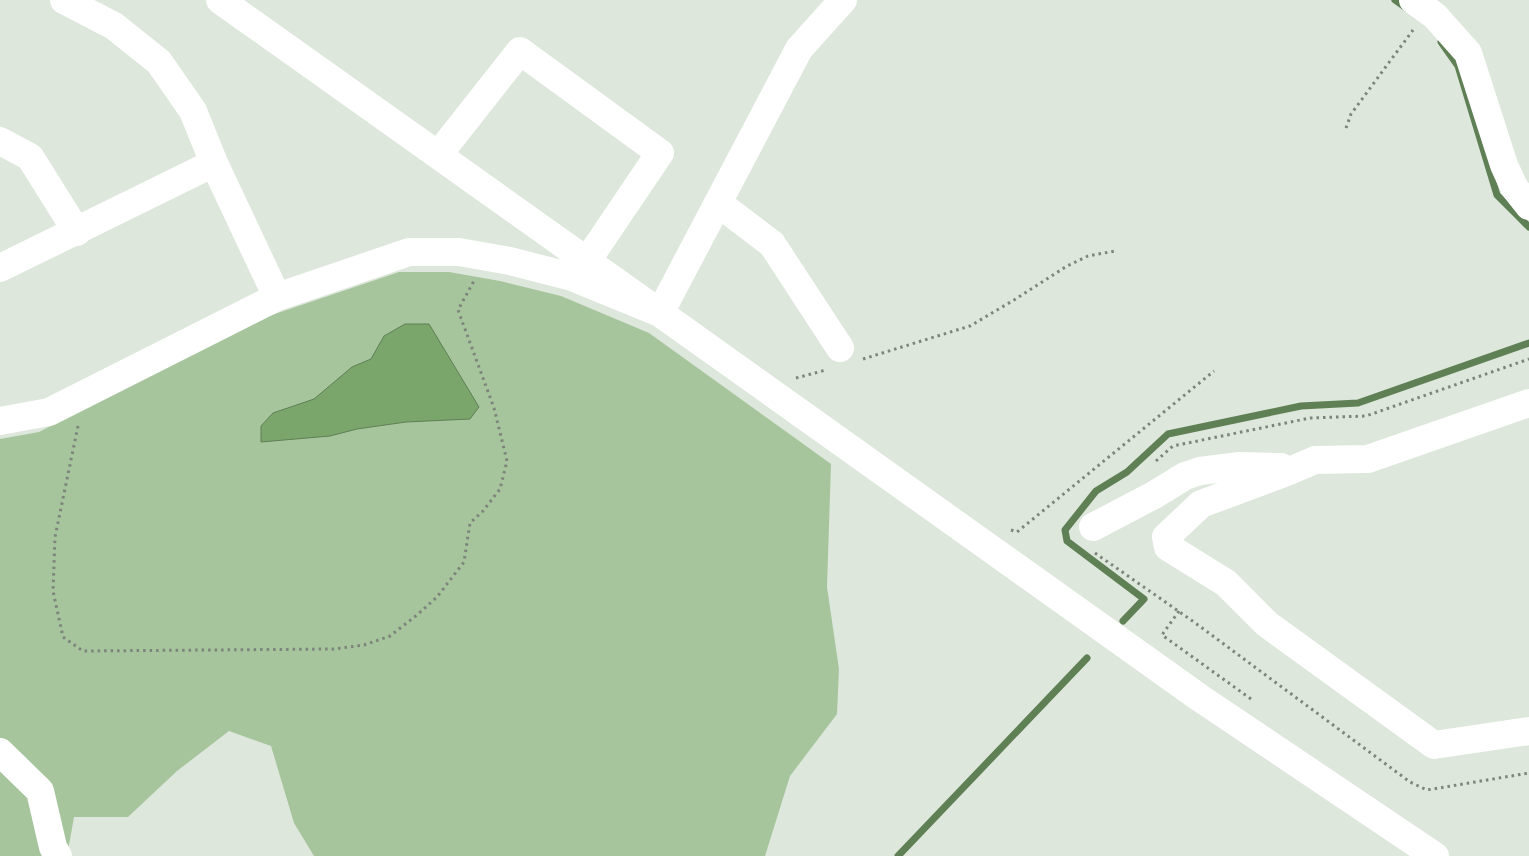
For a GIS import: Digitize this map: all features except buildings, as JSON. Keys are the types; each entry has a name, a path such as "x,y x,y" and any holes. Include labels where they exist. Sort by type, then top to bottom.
{"street":[{"path":"64,0 114,26 159,62 193,111 214,162 277,297"},
{"path":"220,0 1200,698 1435,856"},
{"path":"660,313 799,50 844,0"},
{"path":"1420,4 1436,16 1468,53 1504,164 1514,187 1529,206"},
{"path":"438,155 520,51 660,153 587,261"},
{"path":"0,141 30,157 77,232"},
{"path":"0,268 77,232 214,162"},
{"path":"718,203 772,244 845,358"},
{"path":"0,421 49,412 277,297 410,252 459,252 572,277 660,313"},
{"path":"1529,403 1368,459 1315,460 1202,504 1166,537 1168,547 1226,584 1267,624 1434,745 1529,731"},
{"path":"1093,527 1154,495 1185,476 1200,471 1238,466 1281,468 1287,472"},
{"path":"0,752 40,791 53,847 58,856"}],"path":[{"path":"1346,128 1351,114 1415,28 1420,4"},
{"path":"773,395 794,379 845,358 970,326 1066,266 1088,256 1116,251"},
{"path":"85,394 55,537 53,591 63,637 83,651 334,649 364,645 390,636 437,597 464,562 470,523 500,489 507,462 505,452 494,408 458,310 488,257"},
{"path":"1151,467 1172,446 1310,418 1366,416 1529,359"},
{"path":"1008,529 1017,532 1214,371"},
{"path":"1093,527 1086,536 1088,546 1093,552 1194,622 1410,782 1427,790 1529,773"}],"shaded area":[{"path":"399,272 449,272 500,281 561,296 649,333 831,464 827,587 839,669 837,714 790,776 765,856 314,856 294,823 271,746 229,731 177,771 128,817 74,817 67,856 0,856 0,439 39,432 266,317"},
{"path":"405,324 429,324 479,407 470,419 406,422 357,429 330,436 261,442 261,426 273,413 314,399 352,367 371,359 384,336"}],"waterway":[{"path":"1395,0 1406,8"},
{"path":"1441,42 1458,66 1497,195 1529,227"},
{"path":"1123,621 1144,599 1067,541 1065,530 1096,491 1127,472 1168,434 1301,406 1358,403 1529,343"},
{"path":"898,856 1087,658"}]}
